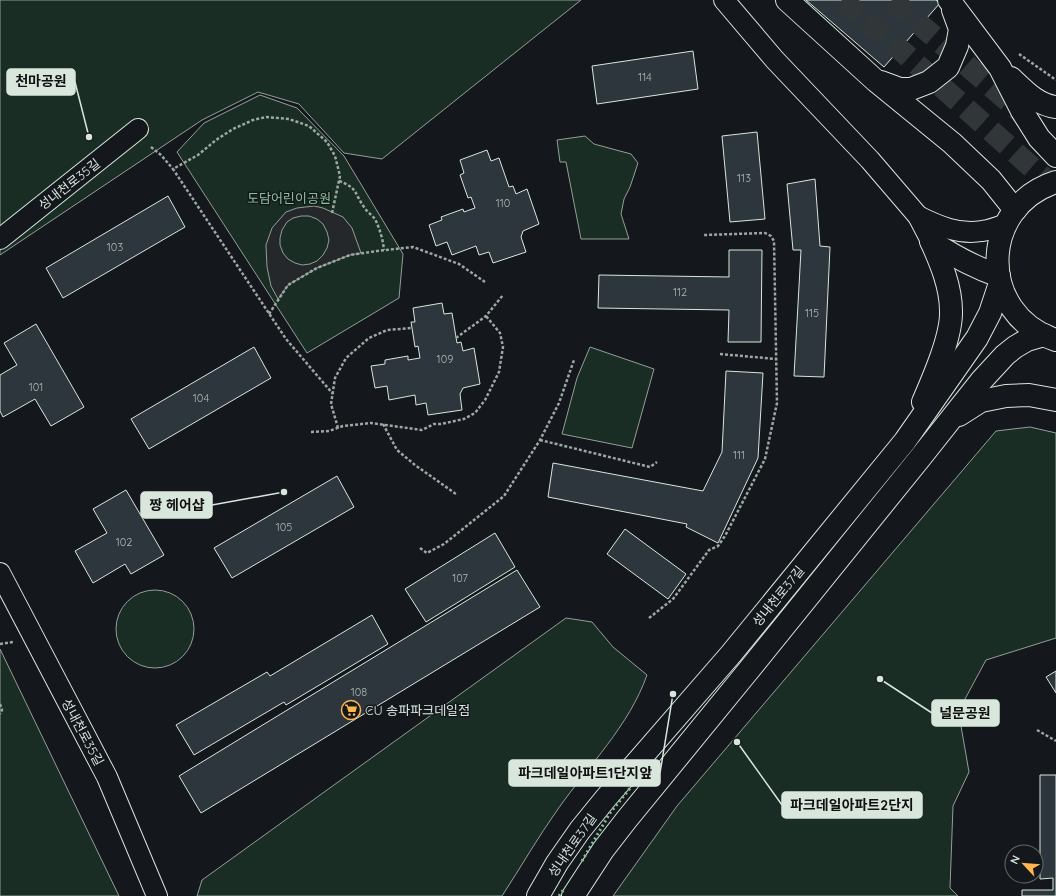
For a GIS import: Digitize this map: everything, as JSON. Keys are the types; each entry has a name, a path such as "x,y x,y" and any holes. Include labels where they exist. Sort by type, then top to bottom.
{"main road":[{"path":"787,0 991,180 1010,217"},
{"path":"876,80 900,88 911,89 929,82 948,67 957,46 960,29 950,0"},
{"path":"950,0 1000,68 1022,111 1039,138 1056,156"},
{"path":"1000,68 1034,98 1050,106 1056,107"},
{"path":"1050,337 1029,326 1016,314 1004,294 999,280 997,263 998,250 1010,217 1030,195 1056,182"},
{"path":"931,241 957,258 999,280"},
{"path":"905,441 925,397 942,352 948,331 951,312 948,286 938,256 931,241"},
{"name":"성내천로37길","path":"538,896 557,863 580,830 716,671 905,441 977,338 990,313 999,280"},
{"name":"성내천로37길","path":"572,896 626,819 734,688 981,381 1015,346 1027,340 1050,337"},
{"path":"950,421 981,401 1006,396 1030,395 1056,400"},
{"path":"716,671 734,688"}],"street":[{"path":"724,0 775,60 870,160 918,216 931,241"},
{"name":"성내천로35길","path":"0,239 134,133"},
{"path":"918,216 936,225 966,233 983,231 1010,217"},
{"name":"성내천로35길","path":"0,572 107,777 157,896"}],"path":[{"path":"1018,53 1056,80"},
{"path":"173,169 198,155 216,140 233,129 252,120 266,117 289,119 309,126 327,142 335,156 340,176 332,212"},
{"path":"134,133 161,155 173,169 286,339 333,394"},
{"path":"339,181 348,184 357,193 364,207 375,219 382,237 384,250"},
{"path":"649,618 673,598 709,550 718,546 725,536 766,459 777,403 774,242 771,236 765,233 704,235"},
{"path":"269,314 288,285 317,268 350,255 384,250 413,248 460,264 485,282"},
{"path":"456,338 486,316 503,295"},
{"path":"311,432 329,431 371,422 422,430 434,424 464,418 475,413 485,400 499,372 503,347 500,333 486,316"},
{"path":"338,428 331,404 335,378 346,358 369,338 387,330 412,328"},
{"path":"720,354 776,359"},
{"path":"420,548 426,553 444,544 504,496 540,440 559,402 574,360"},
{"path":"383,424 397,450 415,465 456,494"},
{"path":"540,440 650,467 657,462"},
{"path":"0,704 2,710 0,714"},
{"path":"1037,730 1056,741"}],"green space":[{"path":"0,0 581,0 382,159 344,153 299,104 258,92 202,120 0,255"},
{"name":"도담어린이공원","path":"260,95 297,108 344,156 403,254 399,298 307,353 177,152 204,123"},
{"path":"585,136 594,144 631,154 638,163 630,187 624,199 621,214 629,239 581,239 566,162 560,162 557,140"},
{"path":"590,347 654,369 632,448 562,434 577,378"},
{"path":"1030,427 1056,433 1056,638 986,660 965,699 961,726 969,772 953,806 950,888 958,896 613,896 677,806 996,431"},
{"path":"155,590 170,593 182,602 191,614 194,629 191,644 182,656 170,665 155,668 140,665 128,656 119,644 116,629 119,614 128,602 140,593"},
{"path":"566,618 592,622 613,647 647,675 639,694 619,728 543,830 502,896 197,896 202,880"},
{"path":"0,649 119,896 0,896"}],"shaded area":[{"path":"314,206 323,208 343,217 352,228 361,253 350,255 317,268 288,285 278,299 271,286 267,267 266,245 272,228 286,212 297,208","holes":["309,216 317,219 323,224 329,240 327,248 317,261 302,265 288,259 283,253 280,245 280,238 282,230 287,222 293,218"]}],"building":[{"path":"806,0 936,0 940,3 884,67"},
{"path":"693,51 698,89 597,104 592,66"},
{"path":"757,132 765,219 730,222 722,136"},
{"path":"487,150 491,161 499,158 509,187 513,186 516,194 527,189 539,224 523,231 521,237 526,252 493,263 489,252 479,255 476,246 452,255 447,242 436,246 429,225 442,220 441,217 463,209 464,212 475,208 471,197 468,198 460,175 464,173 460,160"},
{"path":"815,179 820,246 830,247 824,377 794,376 801,250 793,250 787,184"},
{"path":"168,196 185,227 63,298 46,268"},
{"path":"729,250 762,250 761,342 728,342 729,310 598,308 599,275 729,277"},
{"path":"442,303 444,314 452,313 457,343 461,342 463,351 474,348 480,384 463,388 460,394 462,410 428,415 426,403 416,405 415,395 389,400 387,386 375,388 371,366 385,364 385,360 408,356 408,360 420,358 418,346 415,347 411,322 415,322 413,308"},
{"path":"36,324 84,407 51,426 35,399 3,417 0,411 0,375 17,365 4,343"},
{"path":"254,347 271,378 149,449 131,419"},
{"path":"726,371 763,373 758,458 718,543 686,527 687,524 548,497 553,463 703,491 722,452"},
{"path":"337,476 354,507 232,578 214,548"},
{"path":"126,490 164,555 131,574 125,564 93,583 75,551 107,533 93,509"},
{"path":"625,529 686,574 668,599 607,554"},
{"path":"495,533 515,567 426,622 405,589"},
{"path":"517,570 540,607 201,813 179,776"},
{"path":"372,615 388,644 286,705 284,702 194,755 176,725 267,672 270,676"},
{"path":"1056,671 1056,693 1046,677"},
{"path":"1040,775 1056,775 1056,896 1022,896 1022,890 1053,890 1053,878 1044,879 1044,844 1040,844"}],"tunnel":[{"path":"842,0 904,53 1056,189"},
{"path":"892,0 1024,115"}],"hedge":[{"path":"582,861 610,813 652,761"},
{"path":"559,896 564,889"}],"place":[{"name":"천마공원","path":"89,137"},
{"name":"짱 헤어샵","path":"284,492"},
{"name":"널문공원","path":"880,679"},
{"name":"파크데일아파트1단지앞","path":"673,694"},
{"name":"CU 송파파크데일점","path":"351,710"},
{"name":"파크데일아파트2단지","path":"737,742"}]}
